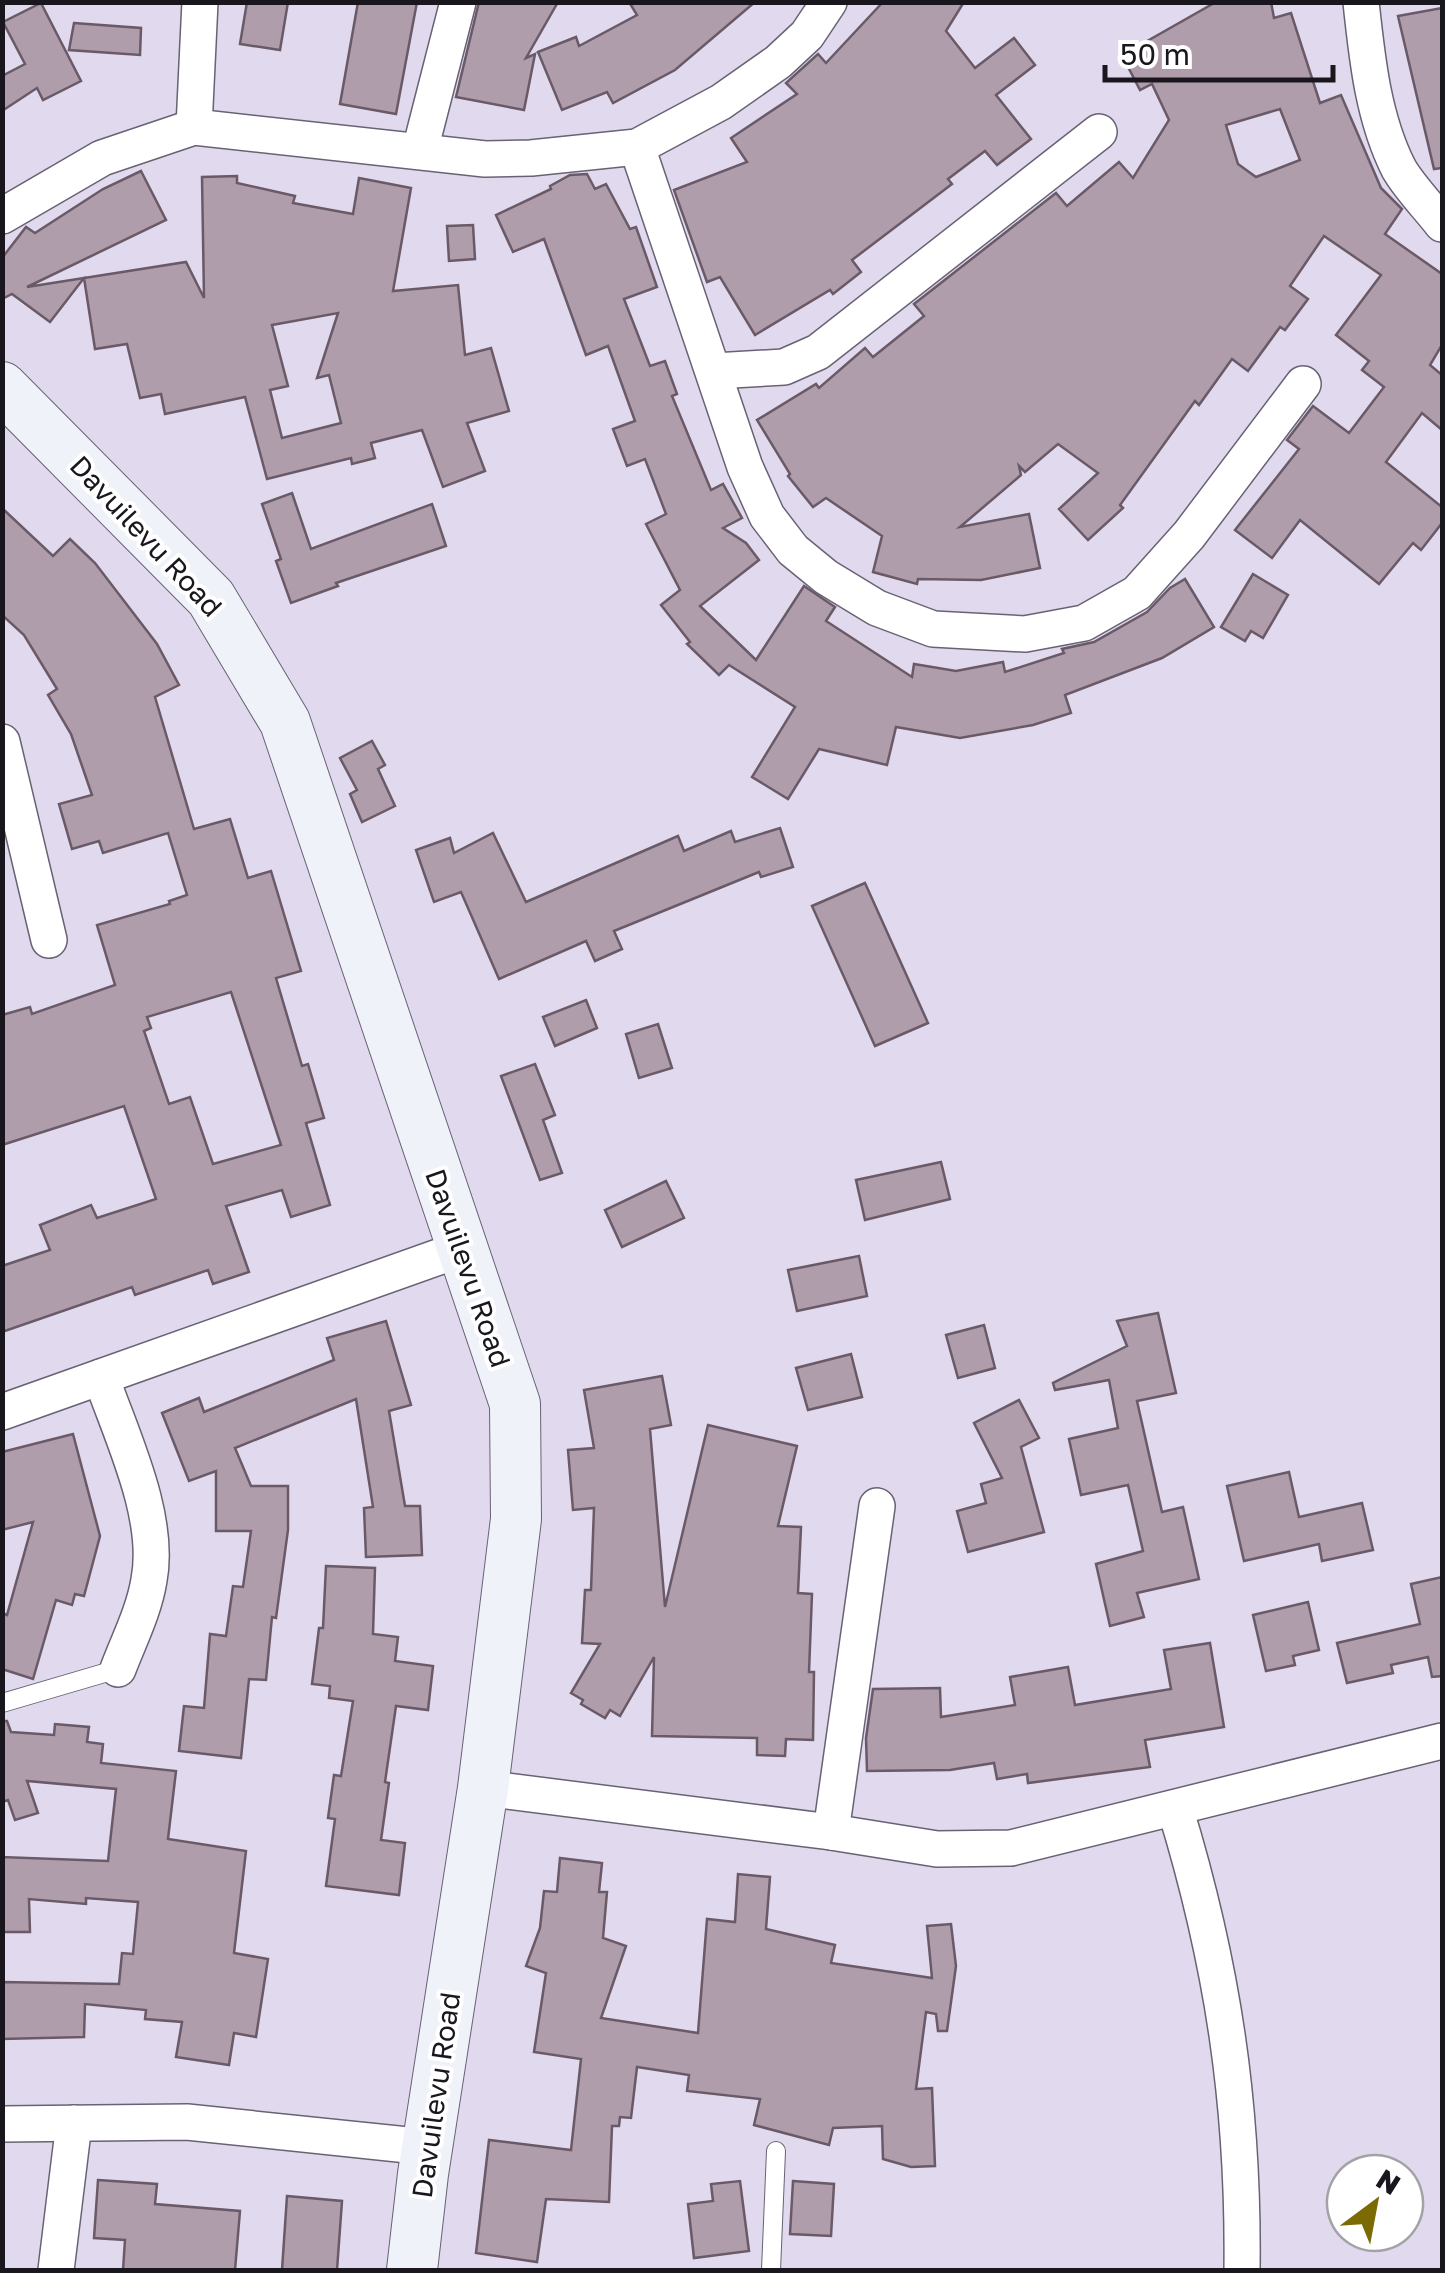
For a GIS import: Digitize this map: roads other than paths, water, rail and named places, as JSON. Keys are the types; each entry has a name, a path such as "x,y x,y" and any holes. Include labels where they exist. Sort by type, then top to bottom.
{"street":[{"path":"194,127 200,2"},
{"path":"420,150 458,2"},
{"path":"2,216 102,158 194,127 485,159 637,147 721,102 778,62 807,34 829,2"},
{"path":"1360,2 1378,113 1400,170 1442,224"},
{"path":"714,371 784,366 818,352 1099,132"},
{"path":"637,147 745,468 767,516 793,550 826,578 877,608 933,628 1024,634 1084,623 1137,593 1189,535 1303,384"},
{"name":"Davuilevu Road","path":"2,387 211,598 285,722 516,1404 516,1519 483,1788 412,2270"},
{"path":"2,742 49,940"},
{"path":"2,1412 460,1248"},
{"path":"101,1377 135,1474 152,1539 149,1582 118,1669"},
{"path":"831,1832 876,1506"},
{"path":"483,1788 938,1849 1011,1848 1442,1741"},
{"path":"1175,1808 1212,1939 1234,2072 1241,2158 1242,2270"},
{"path":"2,2124 187,2122 428,2147"},
{"path":"56,2270 74,2123"}],"lane":[{"path":"2,1703 118,1669"},
{"path":"771,2270 776,2151"}]}
